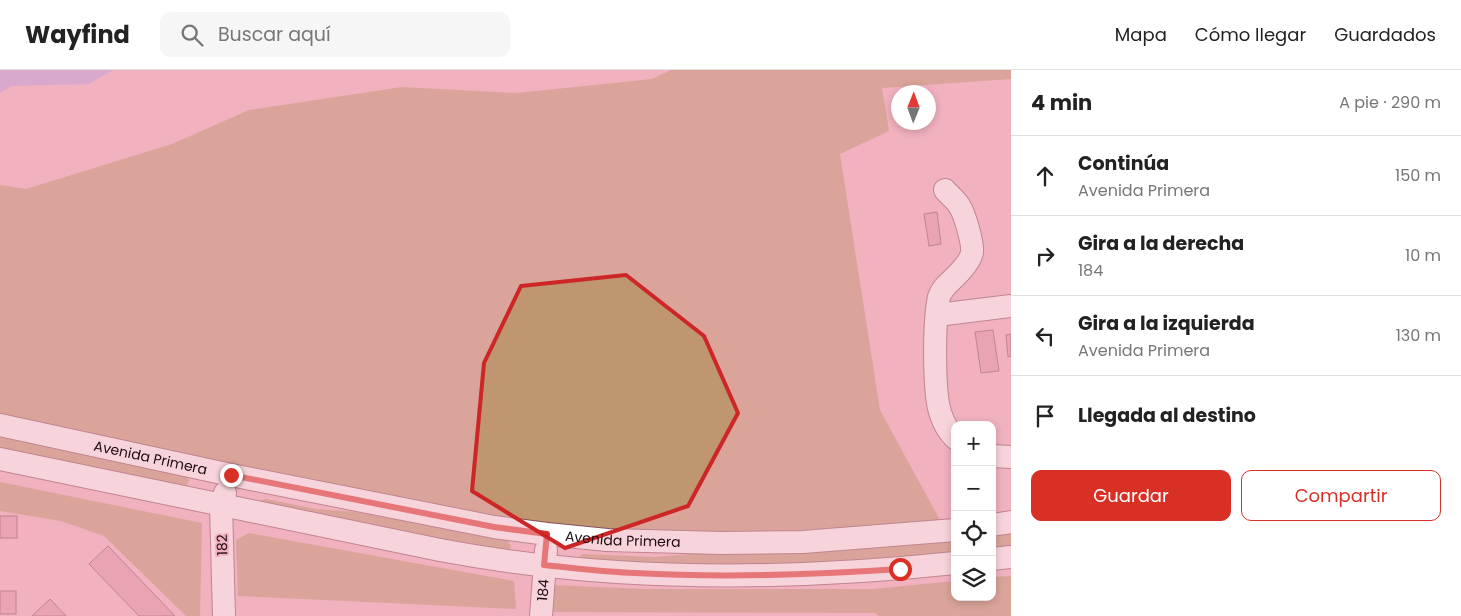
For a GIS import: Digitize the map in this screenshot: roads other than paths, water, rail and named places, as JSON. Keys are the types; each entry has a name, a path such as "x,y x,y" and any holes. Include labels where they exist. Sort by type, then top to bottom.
{"street":[{"path":"946,190 961,208 972,250 970,258 956,277 945,286 940,296 937,315 937,390 940,415 951,434"},
{"path":"937,315 1011,306"},
{"name":"Avenida Primera","path":"0,425 231,475 494,527 547,534 617,540 722,543 794,542 951,530"},
{"path":"996,456 1011,457"},
{"path":"0,459 476,557 544,565 635,573 814,575 951,563"},
{"name":"182","path":"224,616 221,505 231,475"},
{"path":"996,524 1011,522"},
{"name":"184","path":"541,616 547,534"},
{"path":"996,559 1011,557"}]}
